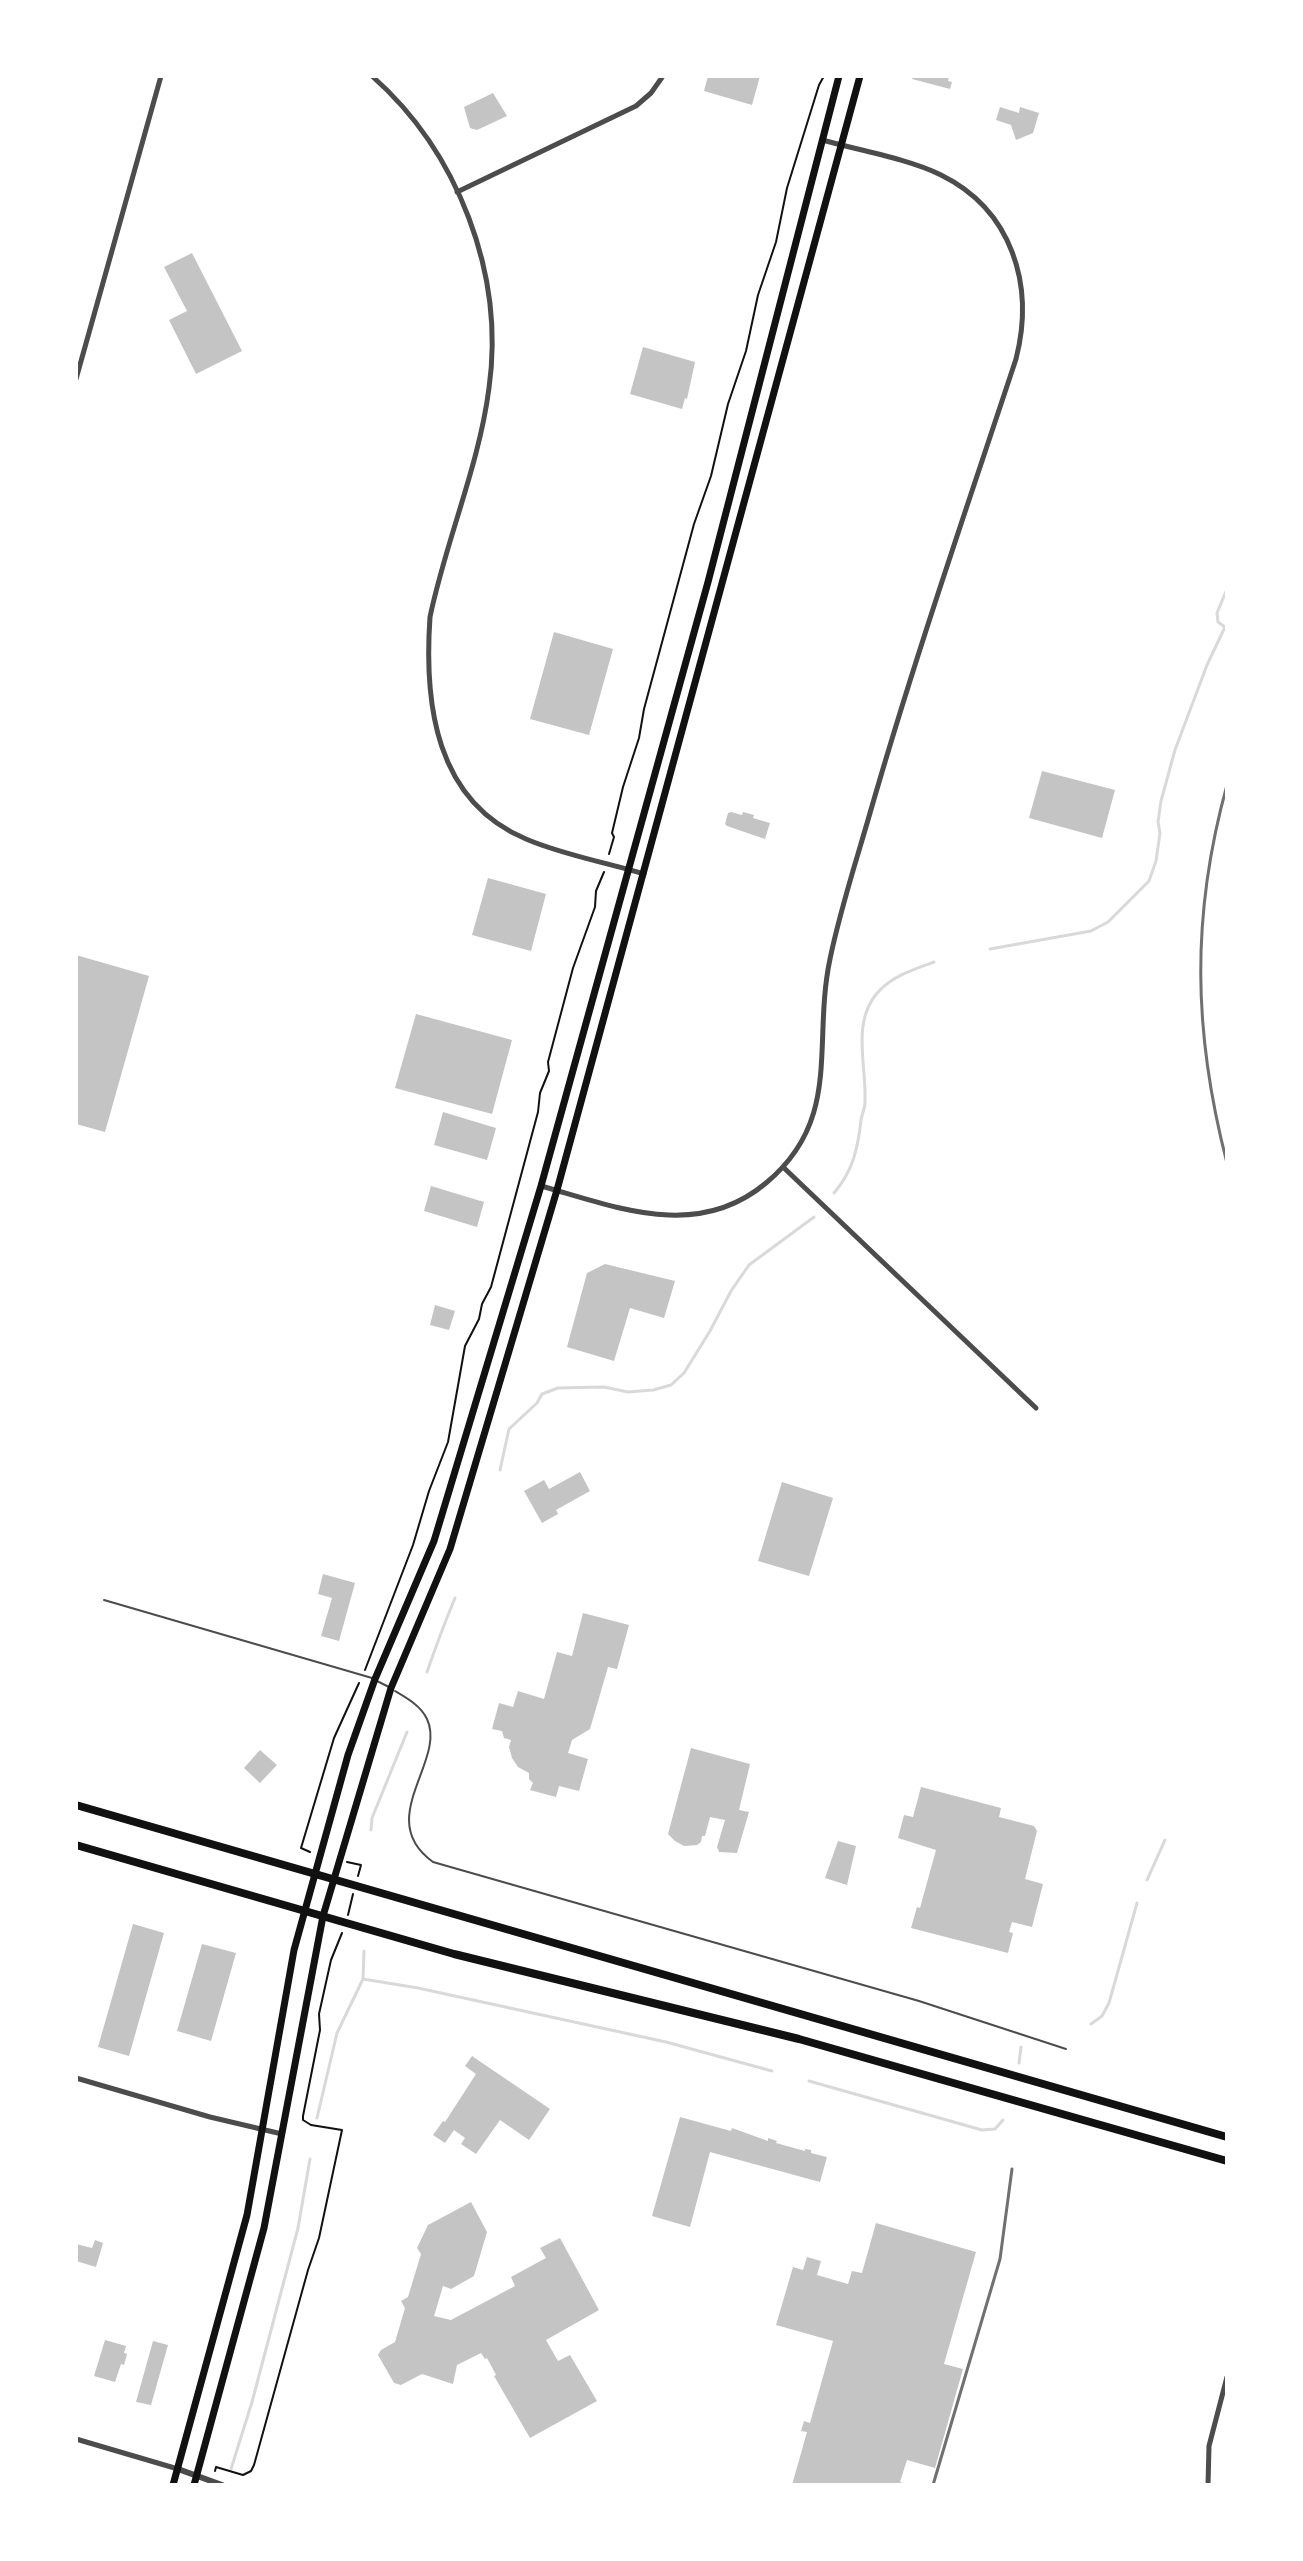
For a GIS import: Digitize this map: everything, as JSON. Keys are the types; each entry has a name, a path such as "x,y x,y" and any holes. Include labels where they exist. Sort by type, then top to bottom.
{"main road":[{"path":"173,2485 247,2215 294,1950 304,1911 348,1755 375,1679 434,1541 541,1186 708,582 839,76"},
{"path":"195,2481 264,2228 323,1916 391,1688 450,1549 557,1190 860,76"},
{"path":"76,1805 1227,2137"},
{"path":"76,1845 526,1973 799,2039 1227,2161"}],"street":[{"path":"76,379 161,76"},
{"path":"372,76 426,137 457,192 477,241 491,314 492,351 483,423 430,617 429,655 437,732 451,772 490,818 526,839 644,874"},
{"path":"457,192 636,106 651,93 663,76"},
{"path":"541,1186 643,1214 692,1215 729,1205 747,1196 783,1167 805,1135 819,1096 824,995 837,930 900,708 1016,359 1024,315 1019,271 1012,250 1002,231 965,190 936,173 821,140"},
{"path":"783,1167 1036,1408"},
{"path":"76,2078 282,2134"},
{"path":"1208,2485 1209,2446 1227,2377"},
{"path":"76,2439 178,2469 195,2481 222,2485"}],"lane":[{"path":"104,1600 363,1674 419,1707 426,1716 430,1740 412,1798 409,1819 414,1842 433,1862 919,2001 1066,2049"}],"path":[{"path":"614,837 612,833 623,787 639,738 694,524 711,476 728,404 746,351 758,295 776,242 787,188 824,76"},
{"path":"304,1850 301,1848 334,1738 363,1674 413,1545 448,1442 465,1346 491,1287 538,1112 540,1093 549,1071 548,1062 566,993 603,876"},
{"path":"350,1863 361,1865 359,1871"},
{"path":"216,2467 243,2475 249,2473 254,2465 319,2238 342,2130 308,2124 303,2116 329,1965 342,1935"}],"building":[{"path":"708,76 760,76 752,105 704,91"},
{"path":"913,76 949,76 948,81 952,82 950,89 912,79"},
{"path":"493,93 507,116 477,130 470,128 464,107"},
{"path":"1000,107 1019,113 1020,107 1039,113 1033,133 1016,140 1011,125 996,120"},
{"path":"192,253 242,351 196,374 169,320 187,311 164,267"},
{"path":"643,347 695,362 682,409 630,394"},
{"path":"554,632 613,649 589,735 530,719"},
{"path":"1042,771 1115,790 1102,838 1029,818"},
{"path":"728,813 754,815 753,818 770,823 765,839 727,826"},
{"path":"488,878 546,894 531,951 472,935"},
{"path":"76,955 149,976 105,1132 76,1124"},
{"path":"416,1014 512,1040 492,1114 395,1088"},
{"path":"443,1112 496,1128 487,1160 434,1145"},
{"path":"431,1186 484,1202 477,1227 424,1211"},
{"path":"605,1264 675,1281 664,1318 630,1308 614,1361 567,1347 587,1273"},
{"path":"435,1305 455,1311 449,1330 430,1325"},
{"path":"580,1472 590,1491 556,1510 558,1514 542,1523 524,1491 544,1480 549,1489"},
{"path":"782,1482 833,1498 809,1576 758,1561"},
{"path":"323,1574 355,1583 339,1641 321,1636 332,1598 318,1594"},
{"path":"583,1613 629,1625 617,1669 608,1667 590,1729 572,1740 568,1753 588,1759 579,1791 559,1786 556,1797 530,1790 533,1783 529,1773 518,1767 512,1758 511,1740 504,1738 502,1731 492,1729 499,1703 513,1707 518,1691 544,1699 557,1652 572,1656"},
{"path":"691,1748 750,1764 739,1810 749,1812 737,1853 719,1852 717,1847 725,1820 710,1817 705,1836 697,1845 684,1846 668,1834"},
{"path":"260,1750 277,1765 260,1783 244,1768"},
{"path":"921,1787 1001,1808 999,1817 1034,1826 1037,1831 1025,1879 1043,1884 1032,1927 1012,1922 1008,1953 911,1928 917,1907 920,1908 936,1850 898,1838 904,1815 913,1817"},
{"path":"838,1841 856,1846 847,1885 825,1878"},
{"path":"133,1924 164,1933 129,2056 98,2047"},
{"path":"202,1944 236,1953 211,2041 177,2031"},
{"path":"472,2056 550,2109 529,2140 500,2120 476,2154 461,2144 465,2138 454,2130 445,2143 433,2135 476,2074 465,2066"},
{"path":"680,2117 731,2131 732,2128 827,2157 820,2182 710,2152 690,2227 652,2216"},
{"path":"471,2202 487,2232 474,2276 451,2289 443,2286 434,2316 451,2320 515,2286 511,2277 546,2258 540,2248 560,2238 599,2310 546,2340 558,2361 570,2355 597,2401 530,2438 487,2358 481,2353 457,2365 453,2384 422,2374 401,2385 394,2383 378,2355 395,2342 405,2308 401,2301 408,2297 421,2254 417,2248 428,2225"},
{"path":"876,2223 976,2252 944,2364 963,2369 935,2468 907,2460 900,2482 909,2485 792,2485 807,2432 801,2431 804,2421 810,2423 833,2341 776,2325 793,2267 803,2270 807,2257 821,2261 817,2275 848,2284 852,2271 862,2273"},
{"path":"95,2240 103,2243 96,2267 76,2261 76,2244 92,2248"},
{"path":"105,2340 126,2346 124,2365 121,2364 115,2382 94,2376"},
{"path":"153,2341 168,2345 151,2405 136,2402"}],"waterway":[{"path":"990,949 1091,931 1108,922 1149,881 1156,861 1161,801 1175,750 1225,627 1218,622 1217,613 1227,589"},
{"path":"834,1193 854,1159 865,1102 862,1044 865,1015 880,990 892,980 934,962"},
{"path":"500,1470 509,1429 537,1403 542,1394 558,1388 604,1387 628,1392 671,1385 684,1373 749,1265 814,1217"},
{"path":"427,1672 455,1598"},
{"path":"371,1830 372,1818 407,1732"},
{"path":"1147,1880 1165,1840"},
{"path":"1091,2024 1102,2016 1109,2003 1137,1903"},
{"path":"317,2118 337,2033 363,1979 364,1951"},
{"path":"363,1979 666,2042 772,2071"},
{"path":"1019,2063 1021,2047"},
{"path":"809,2081 982,2130 995,2129 1003,2120"},
{"path":"231,2469 298,2228 310,2159"}],"railway":[{"path":"1227,785 1207,880 1201,974 1208,1067 1227,1163"},
{"path":"933,2485 1000,2259 1012,2169"}]}
